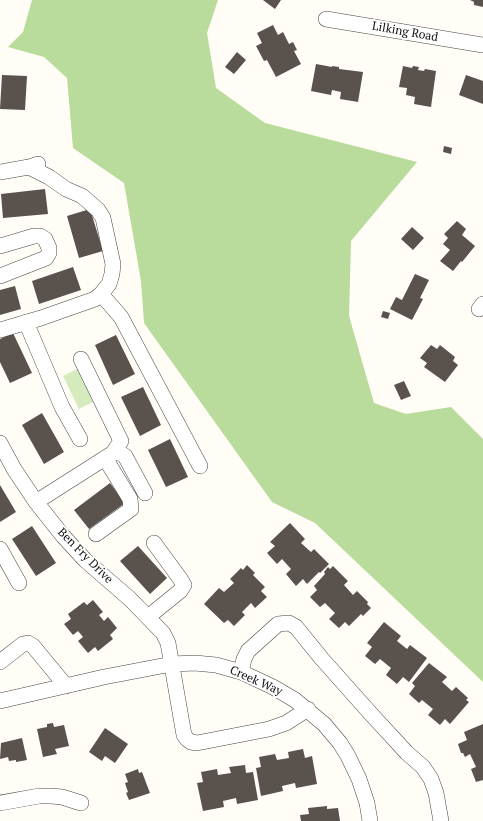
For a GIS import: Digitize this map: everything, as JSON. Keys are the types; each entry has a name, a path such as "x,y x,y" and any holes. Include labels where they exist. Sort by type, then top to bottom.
{"street":[{"name":"Lilking Road","path":"326,19 483,45"},
{"path":"0,172 35,165 66,189 82,196 98,210 103,218 113,264 109,284 102,294 95,300 0,330"},
{"path":"0,246 34,236 40,236 45,239 49,248 49,253 46,258 0,276"},
{"path":"102,294 121,317 200,466"},
{"path":"26,322 62,407 80,440"},
{"path":"36,502 109,455 121,441 81,359"},
{"name":"Ben Fry Drive","path":"0,443 14,469 36,502 63,536 85,560 130,599 163,633 168,643 184,735 187,739 191,742 197,743 269,729 286,723 308,709"},
{"path":"109,455 120,453 125,456 145,493"},
{"path":"96,534 131,508 130,500 109,455"},
{"path":"148,617 180,591 184,585 154,543"},
{"path":"0,549 19,583"},
{"path":"241,672 244,659 248,651 278,624 289,623 296,627 322,659 371,714 423,767 431,779 436,793 441,821"},
{"path":"0,662 23,644 28,643 33,646 66,686"},
{"name":"Creek Way","path":"0,701 172,664 195,663 216,665 241,672 273,686 308,709 324,724 340,743 359,779 367,803 370,821"},
{"path":"0,803 40,796 62,797 81,803"}],"green space":[{"path":"32,0 218,0 207,33 216,88 265,123 417,162 351,241 349,316 374,403 406,414 451,407 483,439 483,682 315,523 272,502 144,323 141,281 124,183 73,148 67,78 44,57 8,47 23,32"},
{"path":"79,368 95,401 79,409 63,376"}],"building":[{"path":"263,0 281,0 275,9"},
{"path":"470,0 483,0 483,7 474,5 474,2"},
{"path":"273,25 278,35 283,32 289,44 293,42 297,50 294,51 301,64 276,77 267,60 264,61 256,46 262,43 257,33"},
{"path":"237,52 246,60 234,74 225,67"},
{"path":"316,64 363,72 358,102 340,99 341,92 332,90 331,95 311,91"},
{"path":"403,66 412,68 413,66 419,67 418,70 424,71 425,69 436,71 431,107 414,104 415,97 406,95 407,88 399,87"},
{"path":"2,75 27,76 25,110 0,109"},
{"path":"466,75 483,81 483,104 459,95"},
{"path":"444,146 452,148 451,154 443,152"},
{"path":"45,189 48,214 3,218 1,194"},
{"path":"90,209 103,251 79,258 67,216"},
{"path":"457,221 466,229 462,235 475,246 453,271 440,261 450,250 443,244 448,238 444,234"},
{"path":"412,227 424,238 413,250 401,239"},
{"path":"73,267 81,290 39,304 32,281"},
{"path":"415,274 429,280 420,298 423,299 412,320 390,309 396,297 402,300"},
{"path":"15,286 21,309 0,315 0,290"},
{"path":"383,311 390,313 388,319 381,317"},
{"path":"13,333 32,373 10,383 0,362 0,339"},
{"path":"116,335 135,374 113,385 95,345"},
{"path":"431,345 437,349 440,345 455,357 453,361 458,365 445,382 424,367 427,363 420,358"},
{"path":"404,381 411,396 401,400 394,385"},
{"path":"143,387 161,425 140,436 121,397"},
{"path":"42,413 64,452 44,464 22,425"},
{"path":"170,439 188,477 166,487 148,450"},
{"path":"110,483 125,503 89,529 74,510"},
{"path":"0,485 16,512 0,522"},
{"path":"290,523 305,539 301,543 311,552 314,549 329,564 307,584 303,579 296,586 286,574 291,569 282,559 277,564 267,553 275,546 270,542"},
{"path":"32,526 56,563 36,576 12,539"},
{"path":"138,546 167,578 150,594 120,561"},
{"path":"247,565 255,573 253,575 265,587 261,591 267,597 255,608 251,603 242,612 245,615 234,626 228,620 224,623 204,604 219,588 224,592 234,583 230,579 241,568 243,570"},
{"path":"333,566 348,581 344,585 353,595 357,591 368,602 367,604 371,608 363,616 361,614 349,626 345,622 339,628 329,619 335,613 325,603 320,607 310,597 317,590 314,586 325,574 324,572 328,567 330,569"},
{"path":"93,600 103,612 99,615 104,621 108,617 117,628 110,635 113,639 98,651 95,647 88,653 78,641 83,637 78,631 73,635 64,624 71,619 68,614 84,602 87,605"},
{"path":"384,622 401,636 397,641 407,649 410,645 427,658 409,682 403,677 397,684 386,675 391,668 380,659 375,664 365,656 372,647 367,643"},
{"path":"429,663 447,677 442,682 452,691 456,687 468,698 466,700 469,702 450,724 445,719 440,725 428,715 433,709 422,700 419,703 409,694 415,686 412,683"},
{"path":"53,723 54,727 64,725 69,746 55,749 57,754 43,757 37,729 47,727 47,724"},
{"path":"483,724 483,780 476,782 471,769 476,767 470,754 465,757 463,753 461,753 458,744 467,740 464,732"},
{"path":"105,728 128,744 115,763 105,756 102,761 89,752"},
{"path":"22,738 27,760 16,762 16,760 9,761 8,757 0,759 1,743"},
{"path":"303,749 305,758 312,756 317,784 296,788 295,783 282,786 283,791 261,796 256,768 261,767 259,757 275,754 277,760 289,758 288,752"},
{"path":"245,765 246,773 253,772 258,800 237,804 236,798 223,801 224,807 203,811 197,783 203,782 201,772 217,769 218,775 231,773 229,767"},
{"path":"138,769 139,773 142,772 150,793 129,800 126,793 128,792 125,783 128,782 125,774"},
{"path":"327,806 327,809 338,808 340,821 301,821 300,815 309,814 308,808"}]}
